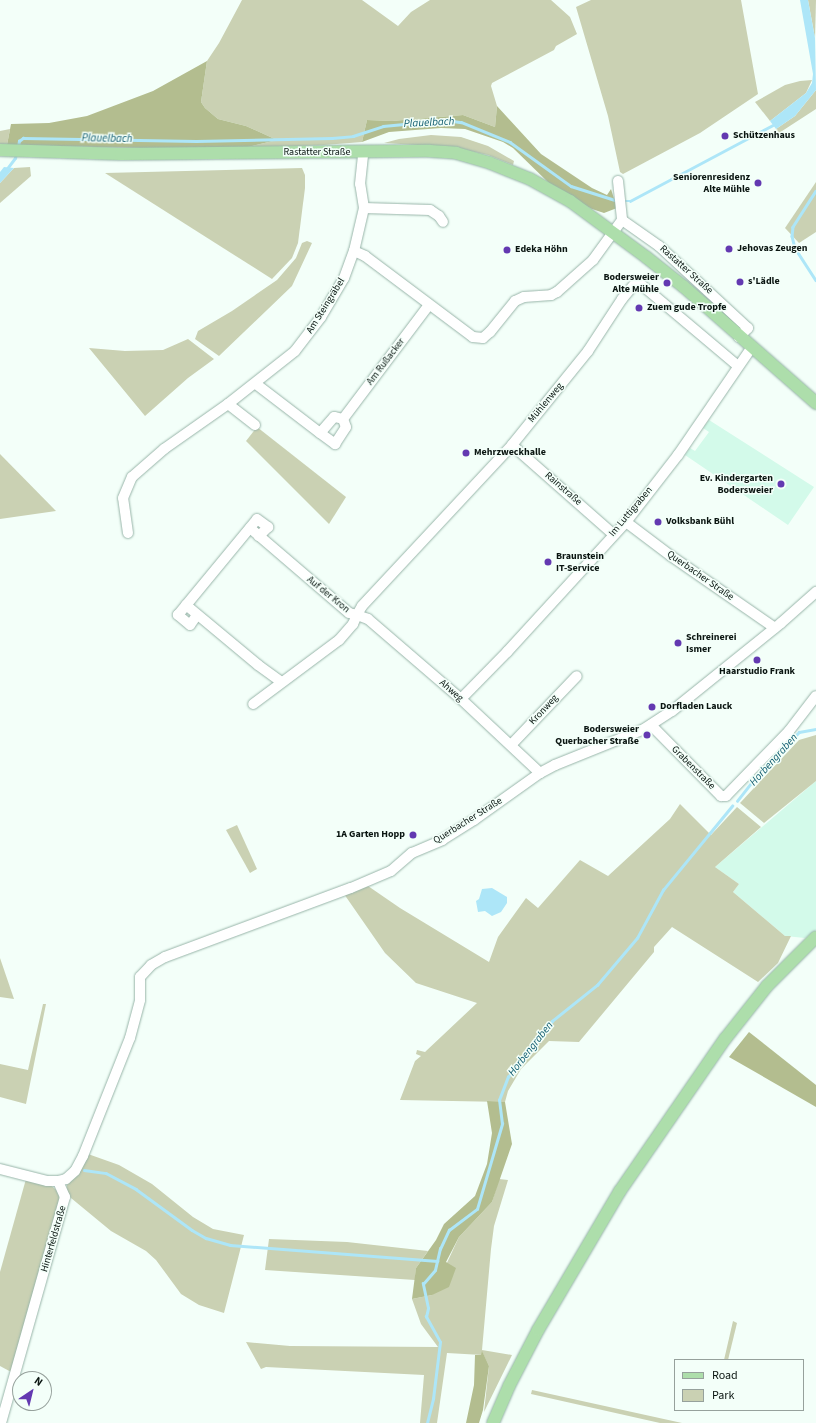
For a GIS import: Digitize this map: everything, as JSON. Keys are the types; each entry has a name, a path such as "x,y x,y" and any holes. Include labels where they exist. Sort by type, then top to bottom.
{"main road":[{"name":"Rastatter Straße","path":"11,151 122,154 443,152 456,153 490,163 530,179 570,201 673,278 816,403"},
{"path":"493,1423 509,1386 538,1330 620,1191 725,1039 767,986 816,937"}],"street":[{"name":"Am Steingräbel","path":"128,533 123,498 132,477 164,449 256,384 295,351 321,317 344,278 354,250 364,208 360,184 363,153"},
{"path":"354,250 365,256 473,337 483,338 490,332 515,300 524,297 550,295 557,292 593,260 613,233 622,215 618,181"},
{"path":"364,208 430,210 439,216 443,222"},
{"name":"Rastatter Straße","path":"622,215 660,246 748,328 740,337"},
{"name":"Mühlenweg","path":"357,616 362,606 512,445 583,357 622,299 637,281 738,366"},
{"name":"Am Rußacker","path":"320,433 334,417 342,419 429,305"},
{"name":"Im Luttigraben","path":"461,699 507,652 613,534 626,522 678,455 752,347"},
{"path":"256,384 334,444 346,428 342,419"},
{"path":"228,404 255,426"},
{"name":"Rainstraße","path":"512,445 613,534"},
{"name":"Querbacher Straße","path":"626,522 671,556 775,628"},
{"name":"Auf der Kron","path":"253,704 339,640 353,624 357,616 349,613 250,528 186,605 258,665 281,682"},
{"name":"Querbacher Straße","path":"58,1181 70,1176 83,1156 130,1038 140,1000 140,976 151,965 165,956 352,888 391,871 412,854 442,840 474,820 540,773 555,765 604,746 651,725 672,711 775,628 816,592"},
{"name":"Ahweg","path":"357,616 368,619 461,699 540,773"},
{"name":"Kronweg","path":"511,745 577,676"},
{"name":"Grabenstraße","path":"651,725 721,796 726,796 789,731 816,696"},
{"path":"0,1170 47,1181 58,1181"},
{"name":"Hinterfeldstraße","path":"1,1423 65,1197 58,1181"}],"shaded area":[{"path":"207,61 201,102 205,108 218,119 246,126 277,140 244,148 188,149 7,145 11,124 49,123 87,116 153,91"},
{"path":"497,106 541,154 592,188 607,195 611,189 617,208 604,213 592,209 552,186 513,148 503,142 465,129 441,128 389,132 362,142 367,120 392,121 463,115 495,127"},
{"path":"709,420 814,487 788,525 685,455 690,448 695,451 709,432 703,428"},
{"path":"816,781 816,930 805,938 785,936 733,892 739,884 715,867"},
{"path":"749,1032 816,1085 816,1107 729,1057"},
{"path":"487,1101 505,1102 512,1144 492,1202 459,1237 446,1262 456,1268 449,1287 432,1295 412,1299 416,1268 436,1240 444,1224 475,1196 487,1164 492,1133"},
{"path":"482,1351 489,1366 483,1410 479,1423 466,1423 474,1385 475,1355 481,1355"}],"green space":[{"path":"242,0 362,0 398,26 411,12 430,0 551,0 570,17 577,34 556,46 554,50 492,83 491,86 497,106 495,127 463,115 392,121 367,120 362,142 244,148 277,140 246,126 218,119 205,108 201,102 207,61 219,43"},
{"path":"591,0 741,0 758,94 700,133 623,174 620,172 608,116 576,7"},
{"path":"808,0 816,0 815,38"},
{"path":"812,80 806,93 770,121 755,102 785,85 800,81"},
{"path":"816,90 816,109 779,133 776,129 795,116"},
{"path":"10,129 7,145 0,144 0,131"},
{"path":"431,135 461,137 488,146 514,161 513,165 488,155 452,147 384,143 399,139"},
{"path":"30,167 31,176 0,203 0,183 14,168"},
{"path":"302,168 305,175 305,188 298,243 292,258 272,279 105,173"},
{"path":"816,182 816,232 799,243 785,228"},
{"path":"307,241 312,243 292,286 219,356 195,339 198,331 232,311 277,280 296,258 302,243"},
{"path":"188,339 214,359 188,378 145,416 89,348 125,351 163,350"},
{"path":"257,427 346,497 329,524 246,441"},
{"path":"0,454 56,511 0,519"},
{"path":"816,735 816,781 764,823 740,803 799,740"},
{"path":"680,804 711,835 737,807 761,827 715,867 739,884 733,892 785,936 791,936 778,963 758,982 672,927 654,947 654,952 579,1042 549,1041 521,1069 508,1091 505,1102 400,1100 415,1061 421,1056 416,1054 417,1050 425,1052 477,1003 416,983 385,953 344,894 368,886 400,908 489,962 498,937 526,898 538,908 580,860 608,876 670,819"},
{"path":"237,825 257,869 250,873 226,830"},
{"path":"0,958 14,999 0,997"},
{"path":"43,1004 46,1004 26,1104 0,1097 0,1064 28,1070"},
{"path":"88,1154 119,1165 152,1184 193,1217 213,1229 244,1235 224,1313 199,1305 181,1294 156,1260 146,1251 111,1231 71,1198 66,1189 68,1182"},
{"path":"26,1179 50,1185 58,1191 61,1201 12,1372 0,1366 0,1272"},
{"path":"499,1179 508,1180 494,1226 482,1350 512,1355 484,1412 489,1366 482,1352 482,1355 447,1353 437,1423 420,1423 424,1375 266,1367 261,1369 246,1342 290,1346 438,1347 421,1324 412,1299 432,1295 459,1237 492,1202"},
{"path":"269,1239 347,1242 428,1251 416,1268 415,1280 265,1270"},
{"path":"733,1321 737,1323 728,1359 724,1359"},
{"path":"532,1390 682,1423 660,1423 531,1394"}],"water":[{"path":"800,0 808,0 815,38 816,90 795,116 776,129 770,121 806,93 812,83 813,74"},
{"path":"4,167 14,168 0,183 0,172"},
{"path":"492,888 507,897 507,903 501,912 492,916 485,911 478,912 476,901 479,899 482,889"}],"waterway":[{"name":"Plauelbach","path":"18,147 19,141 23,138 196,141 332,138 353,136 383,126 446,120 461,122 510,142 571,186 618,201"},
{"name":"Plauelbach","path":"623,201 630,201 775,124"},
{"name":"Plauelbach","path":"6,170 15,158 16,154"},
{"name":"Horbengraben","path":"816,191 793,227 792,236 795,248 816,280"},
{"name":"Horbengraben","path":"737,801 756,777 799,732 816,729"},
{"name":"Horbengraben","path":"427,1423 433,1399 440,1342 426,1317 428,1308 423,1284 435,1270 440,1249 449,1230 477,1209 502,1124 499,1100 508,1077 552,1021 597,985 637,938 663,890 732,806"},
{"path":"84,1170 106,1173 136,1189 192,1230 206,1238 230,1245 437,1261"}],"place":[{"name":"Schützenhaus","path":"725,136"},
{"name":"Seniorenresidenz Alte Mühle","path":"758,183"},
{"name":"Jehovas Zeugen","path":"729,249"},
{"name":"Edeka Höhn","path":"507,250"},
{"name":"s'Lädle","path":"740,282"},
{"name":"Bodersweier Alte Mühle","path":"667,283"},
{"name":"Zuem gude Tropfe","path":"639,308"},
{"name":"Mehrzweckhalle","path":"466,453"},
{"name":"Ev. Kindergarten Bodersweier","path":"781,484"},
{"name":"Volksbank Bühl","path":"658,522"},
{"name":"Braunstein IT-Service","path":"548,562"},
{"name":"Schreinerei Ismer","path":"678,643"},
{"name":"Haarstudio Frank","path":"757,660"},
{"name":"Dorfladen Lauck","path":"652,707"},
{"name":"Bodersweier Querbacher Straße","path":"647,735"},
{"name":"1A Garten Hopp","path":"413,835"}]}
